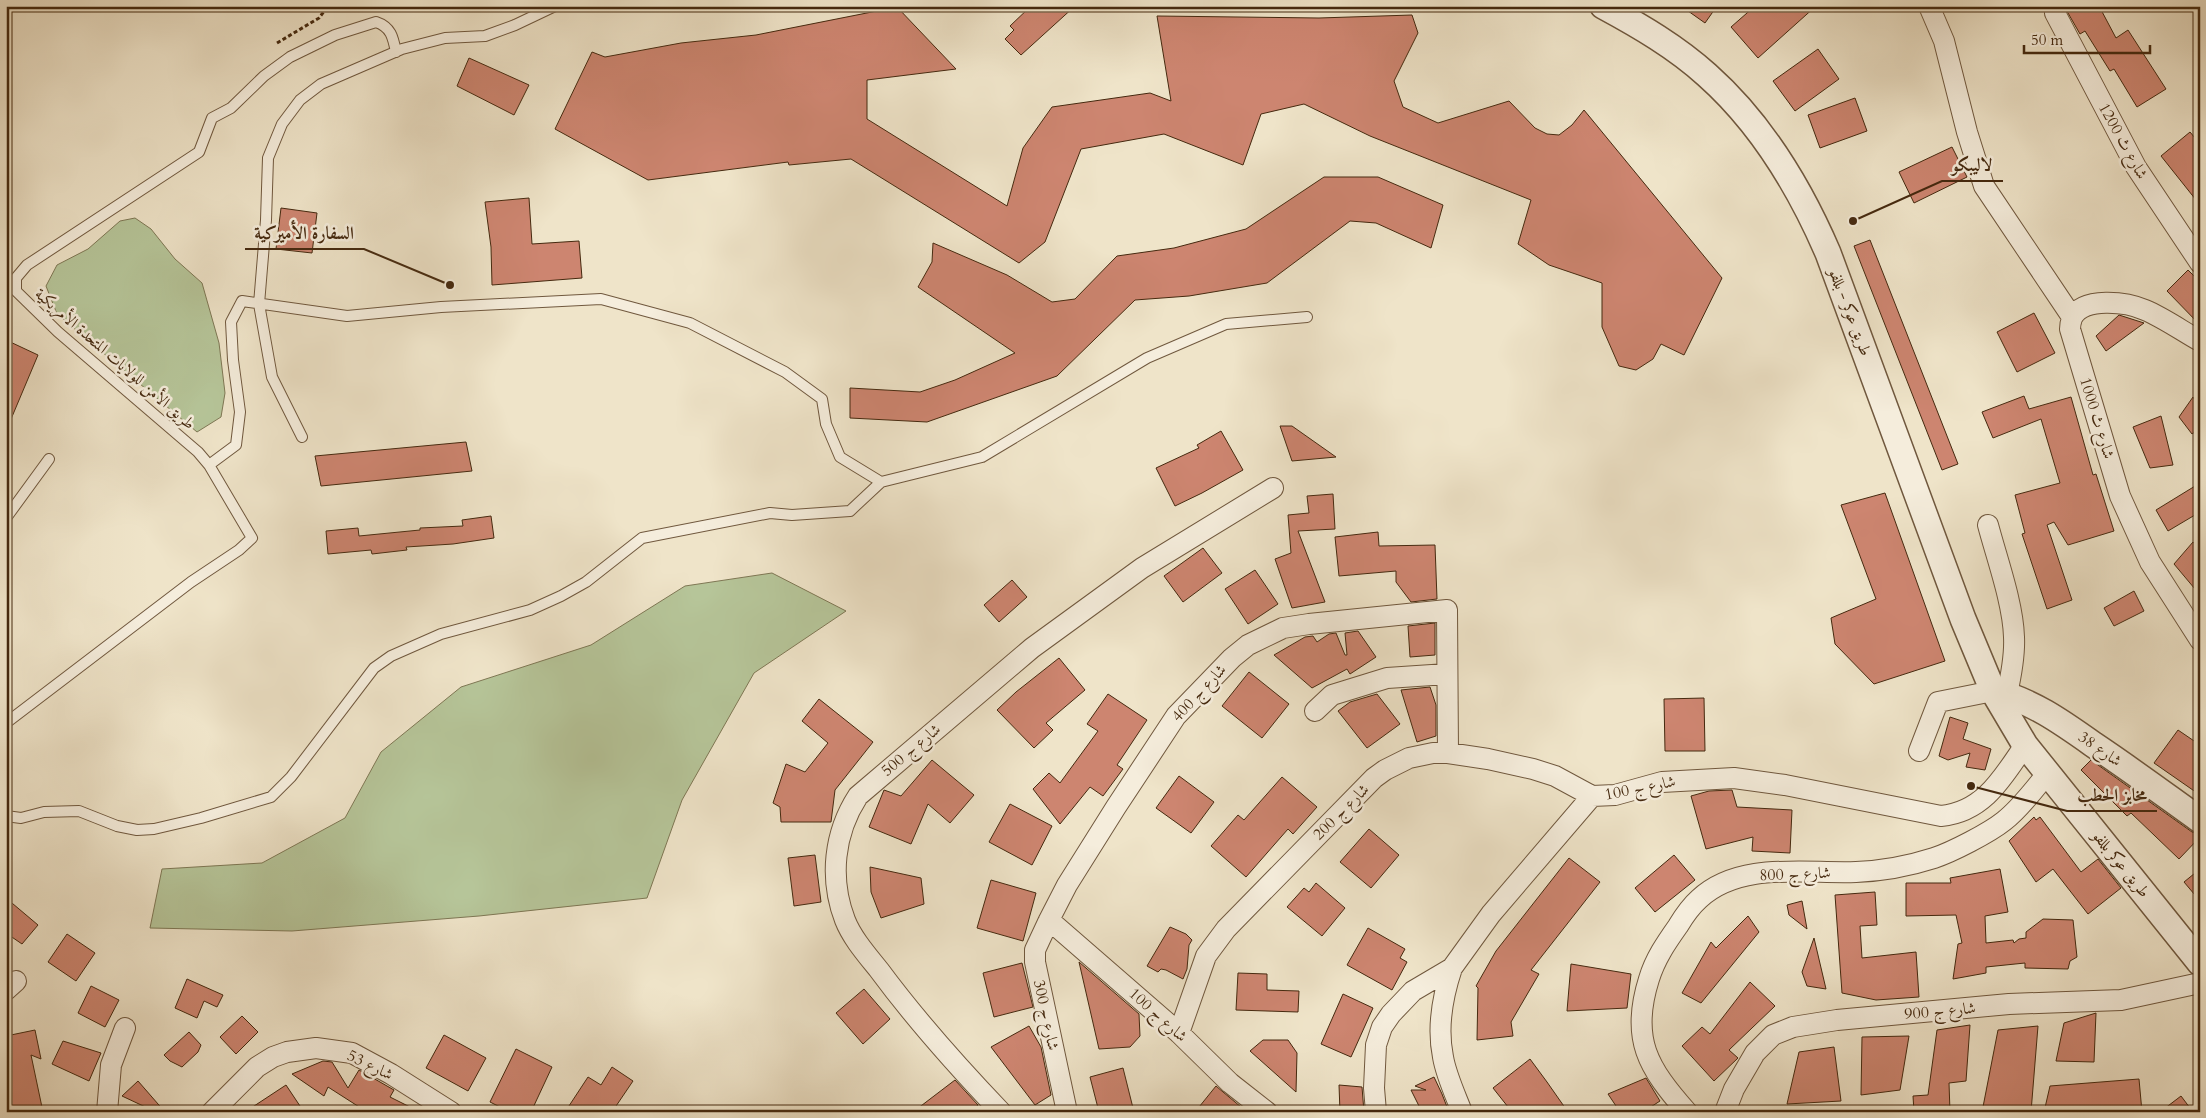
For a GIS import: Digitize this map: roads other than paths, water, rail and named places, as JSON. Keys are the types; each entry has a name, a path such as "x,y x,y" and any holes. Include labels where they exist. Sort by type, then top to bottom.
{"street":[{"name":"طريق عوكر - بللفو","path":"1604,6 1668,44 1707,75 1756,130 1789,176 1807,206 1854,320 1940,558 2000,693"},
{"path":"1929,6 1944,41 1967,132 1984,186 2072,317 2084,308 2098,303 2129,306 2145,310 2200,341"},
{"name":"شارع ث 1200","path":"2055,13 2136,167 2200,263"},
{"name":"شارع ث 1000","path":"2072,317 2070,329 2120,496 2150,562 2200,640"},
{"name":"شارع ج 500","path":"1001,1112 898,996 860,946 845,921 838,897 835,863 839,836 849,809 858,796 1032,648 1142,568 1273,488"},
{"path":"1919,751 1938,702 2000,693 2012,666 2014,638 2012,617 1988,525"},
{"name":"شارع ج 400","path":"1048,920 1077,869 1176,716 1216,673 1248,646 1283,628 1447,610 1447,674"},
{"path":"1315,711 1332,695 1387,678 1447,674 1448,753"},
{"name":"طريق عوكر بللفو","path":"2000,693 2025,745 2200,963"},
{"name":"شارع 38","path":"2000,693 2042,710 2200,820"},
{"name":"شارع ج 100","path":"1376,1112 1376,1045 1382,1027 1401,1001 1413,991 1452,968 1491,914 1592,796 1615,795 1662,782 1734,778 1785,785 1941,816 1950,815 1980,802 1994,790 2025,745"},
{"name":"شارع ج 200","path":"1179,1033 1206,956 1226,929 1347,805 1385,770 1414,756 1448,753 1488,759 1533,769 1569,783 1592,796"},
{"name":"شارع ج 800","path":"1687,1112 1654,1071 1643,1045 1642,1001 1658,956 1689,910 1700,898 1732,879 1773,872 1858,872 1893,868 1936,858 2004,821 2048,773"},
{"name":"شارع ج 100","path":"1048,920 1179,1033 1230,1083 1267,1112"},
{"name":"شارع ج 300","path":"1048,920 1035,950 1035,962 1067,1112"},
{"path":"1452,968 1446,988 1441,1046 1448,1074 1462,1112"},
{"name":"شارع ج 900","path":"1725,1112 1744,1070 1760,1047 1773,1035 1793,1027 1838,1020 2009,1004 2121,1000 2200,983"},
{"path":"107,1112 111,1065 125,1028"},
{"name":"شارع 53","path":"212,1112 258,1067 287,1052 316,1048 352,1053 391,1074 451,1112"}],"lane":[{"path":"302,437 272,377 259,304 266,220 268,158 282,124 300,100 321,84 396,52 445,38 485,36 515,25 555,6"},
{"name":"طريق الأمن للولايات المتحدة الأمريكية","path":"6,723 192,582 239,550 252,538 209,465 198,452 22,299 16,291 16,278 27,265 199,152 212,118 231,108 264,76 290,56 335,35 376,22 388,27 393,37 396,52"},
{"path":"209,465 236,445 240,412 233,360 231,322 242,301 348,316 440,306 601,299 690,323 784,372 822,399 826,424 840,457 881,482"},
{"path":"6,816 21,818 44,812 79,810 117,826 137,830 154,829 201,818 270,797 291,777 374,668 399,652 440,634 530,610 553,599 586,582 642,538 770,513 792,515 850,511 881,482 982,457 1148,358 1226,324 1307,317"},
{"path":"6,518 49,459"}],"place":[{"name":"لاليبكو","path":"1853,221"},
{"name":"السفارة الأميركية","path":"450,285"},
{"name":"مخابز الحطب","path":"1971,786"}]}
